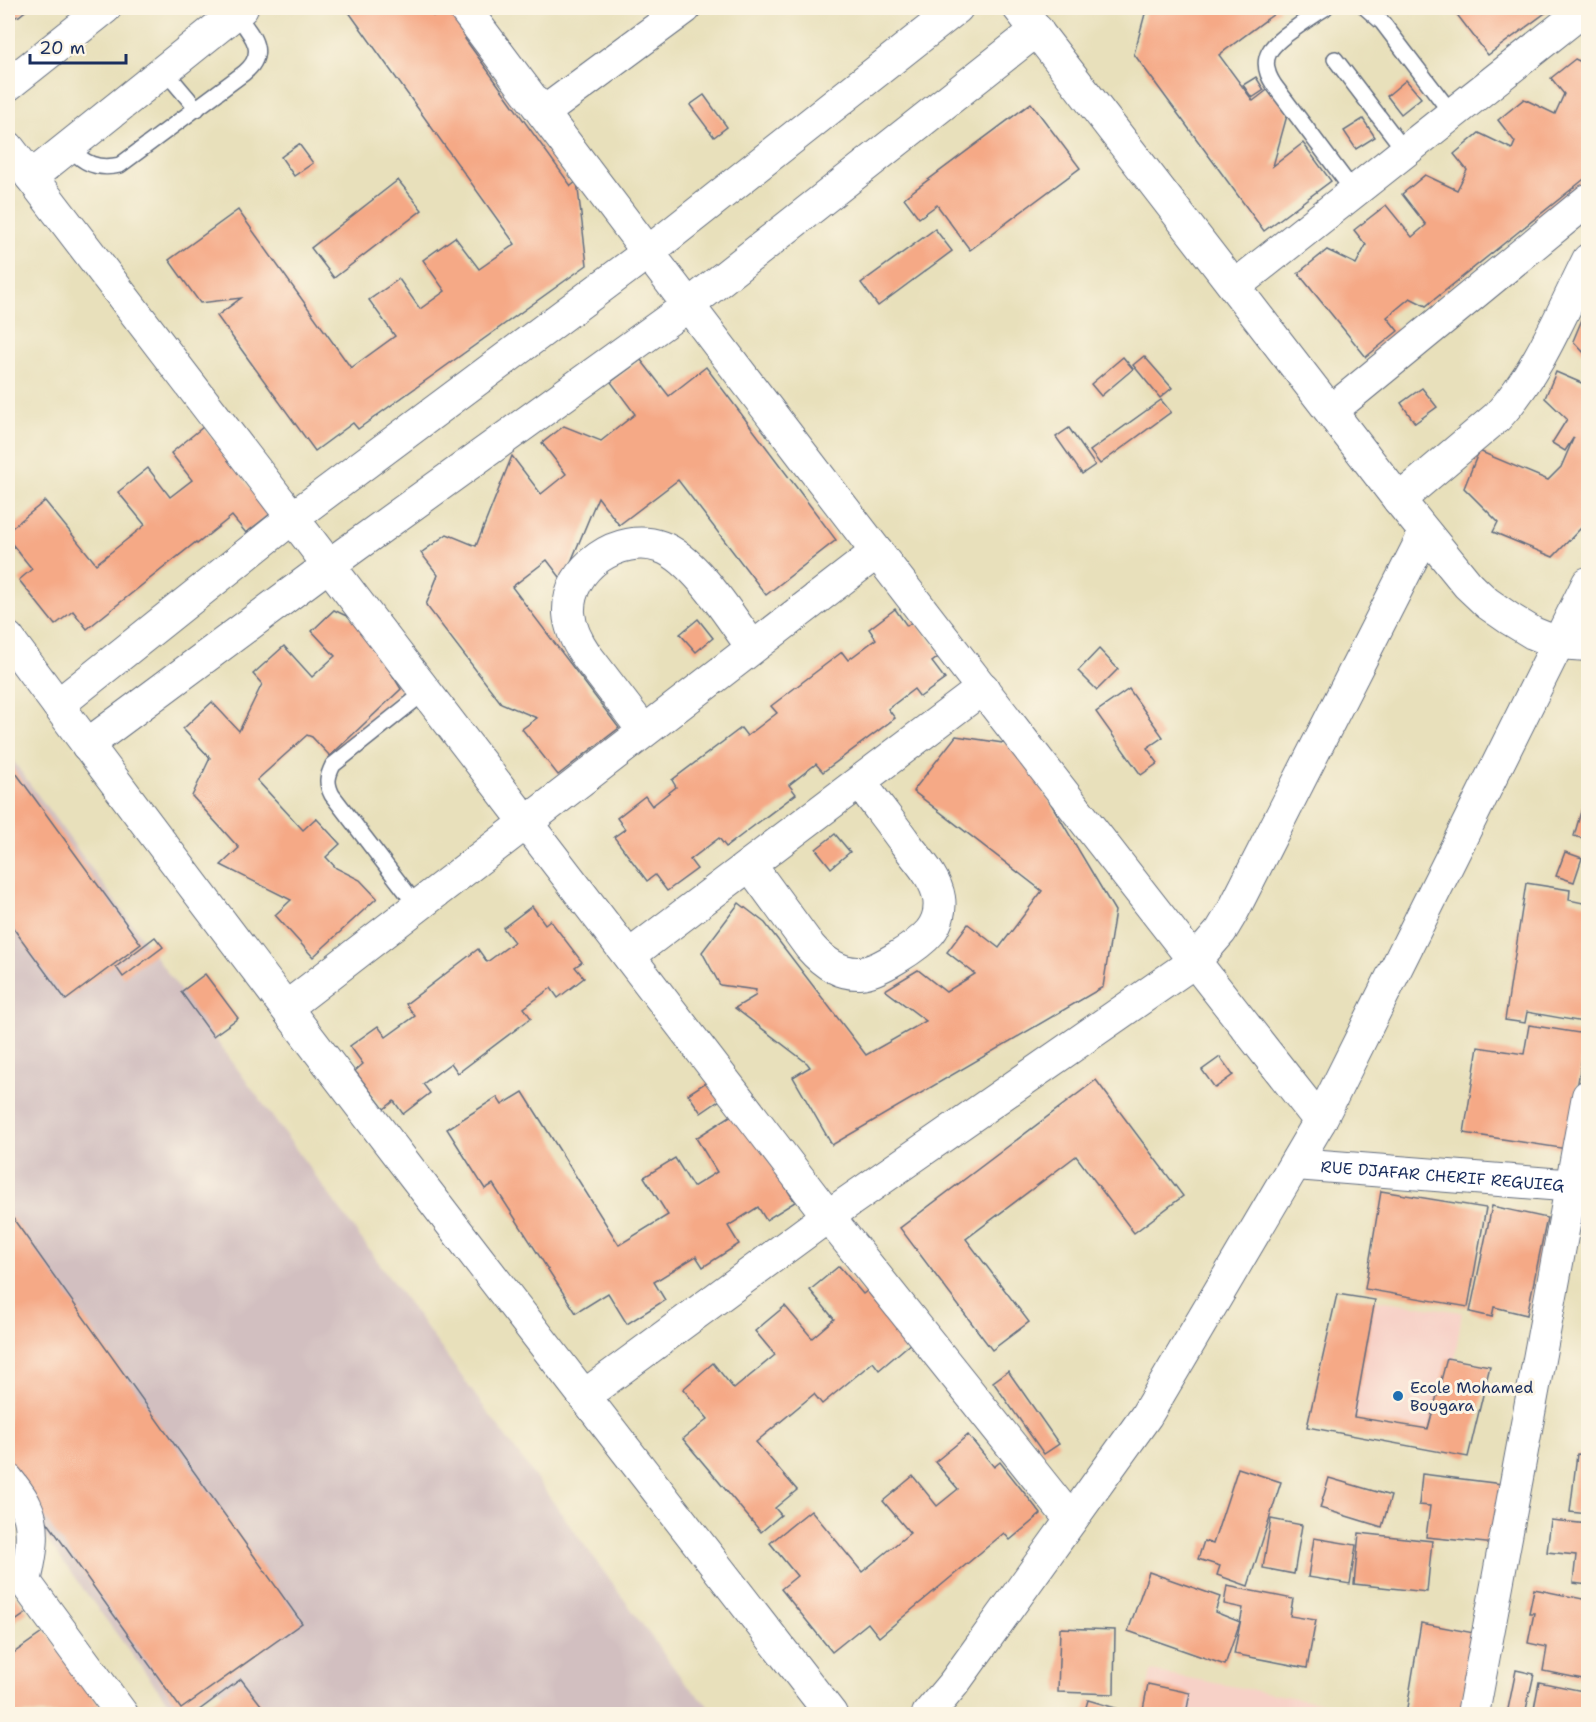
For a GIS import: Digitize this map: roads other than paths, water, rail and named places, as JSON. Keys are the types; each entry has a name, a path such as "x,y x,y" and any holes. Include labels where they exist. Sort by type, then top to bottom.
{"street":[{"path":"8,85 105,8"},
{"path":"464,8 647,253 1320,1121"},
{"path":"543,113 684,8"},
{"path":"57,705 292,518 647,253 957,8"},
{"path":"31,177 239,10"},
{"path":"87,745 328,565 689,305 1028,19 1399,500 1468,585 1487,603 1526,628 1573,644"},
{"path":"1235,286 1452,114 1578,19"},
{"path":"8,147 828,1216 1071,1520"},
{"path":"1331,411 1588,200"},
{"path":"1399,500 1497,417 1511,402 1533,368 1588,260"},
{"path":"584,1396 828,1216 1195,961 1221,932 1233,911 1425,532"},
{"path":"644,730 582,649 572,628 569,614 570,598 580,576 596,558 617,546 640,542 662,547 676,555 700,576 752,647"},
{"path":"286,1007 877,552"},
{"path":"928,1714 954,1683 1146,1416 1296,1164 1573,644 1588,583"},
{"path":"8,638 286,1007 831,1714"},
{"path":"629,956 983,688"},
{"path":"750,866 820,958 832,967 846,972 861,973 876,970 929,934 936,923 939,912 937,888 860,782"},
{"path":"1473,1714 1580,1187 1588,1096"},
{"name":"RUE DJAFAR CHERIF REGUIEG","path":"1296,1164 1580,1187"},
{"path":"8,1480 30,1515 31,1555 16,1578 122,1714"}],"lane":[{"path":"1325,8 1274,44 1268,53 1266,64 1268,76 1274,85 1354,192"},
{"path":"1366,8 1382,22 1452,114"},
{"path":"70,147 86,163 109,168 120,165 251,67 256,59 255,40 239,10"},
{"path":"1335,59 1405,151"},
{"path":"164,70 197,109"},
{"path":"417,906 332,795 327,786 327,778 333,765 426,691"}],"place":[{"name":"Ecole Mohamed Bougara","path":"1398,1396"}]}
